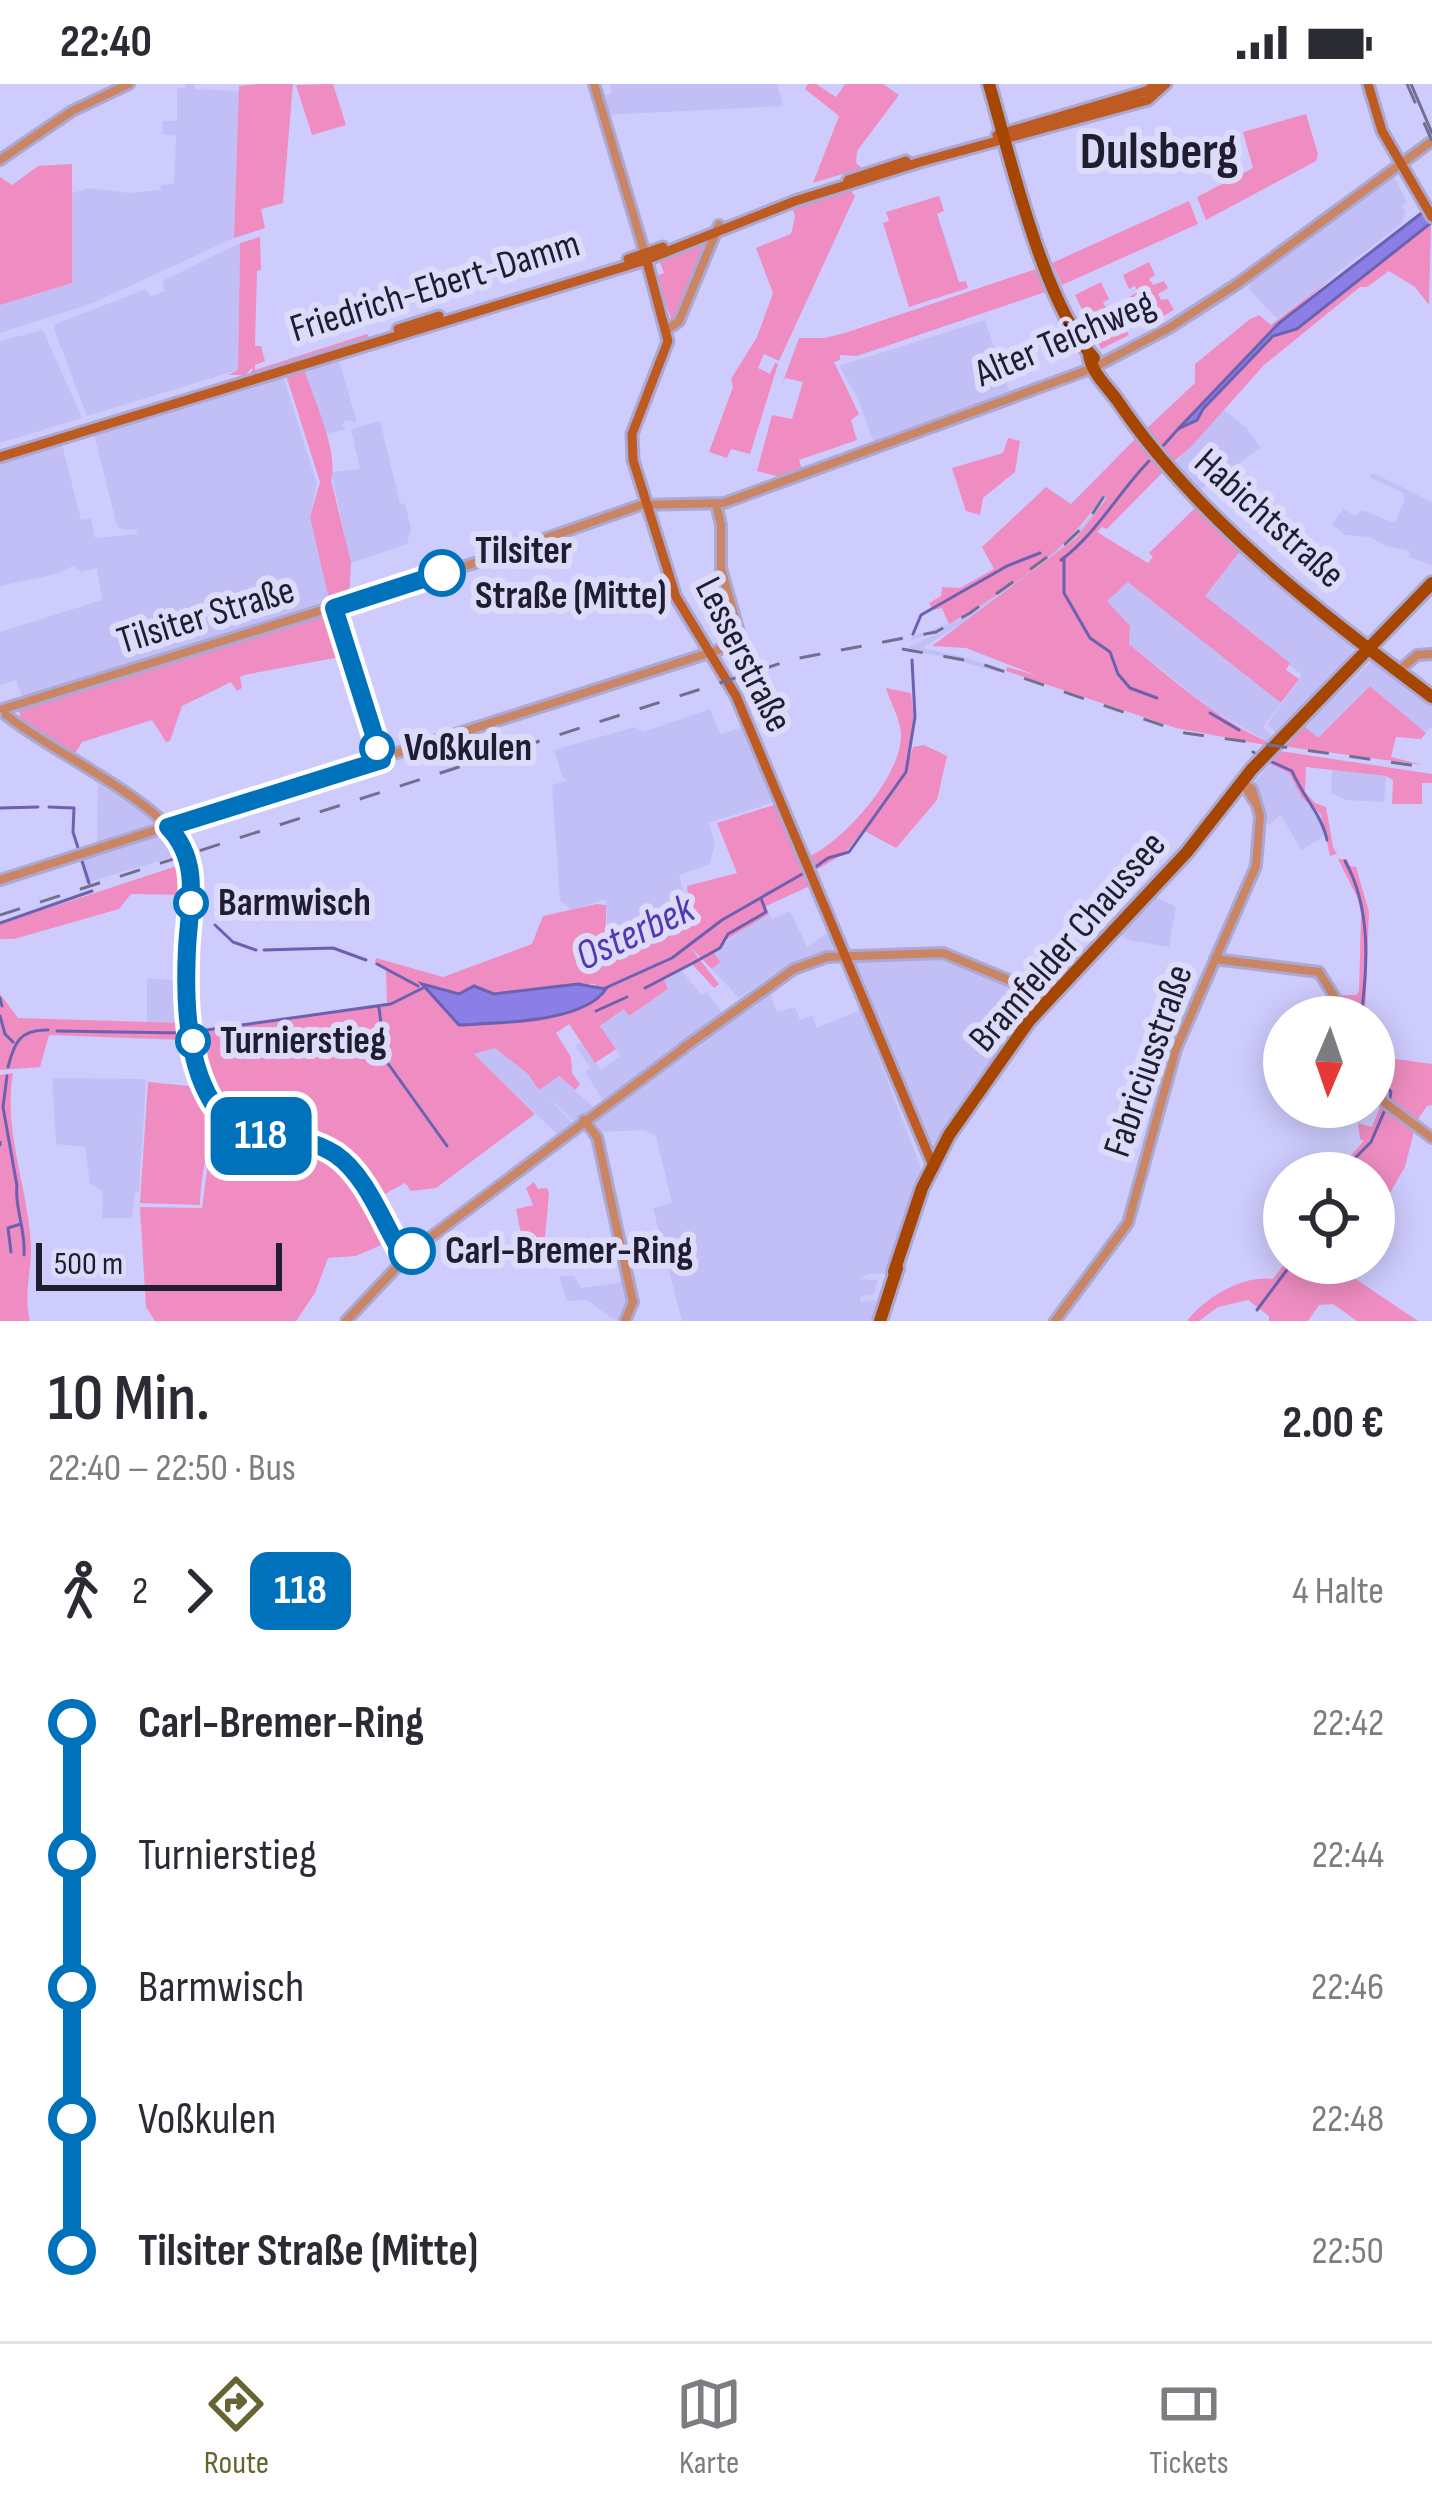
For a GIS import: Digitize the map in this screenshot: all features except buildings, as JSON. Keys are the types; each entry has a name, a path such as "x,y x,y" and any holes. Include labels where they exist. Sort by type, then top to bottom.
{"main road":[{"name":"Habichtstraße","path":"990,84 1052,281 1104,381 1163,462 1232,535 1405,670 1430,695"},
{"path":"1004,136 1148,91 1157,84"},
{"path":"1004,136 1150,100 1166,84"},
{"path":"1369,84 1382,131 1429,212"},
{"name":"Friedrich-Ebert-Damm","path":"717,229 1004,136"},
{"name":"Friedrich-Ebert-Damm","path":"0,454 646,257 883,168 1004,136"},
{"path":"646,257 667,327"},
{"name":"Lesserstraße","path":"667,327 668,345 632,434 631,455 646,504 676,597 736,696 915,1129"},
{"name":"Bramfelder Chaussee","path":"933,1169 994,1067 1051,998 1187,852 1262,760 1432,583"},
{"name":"Habichtstraße","path":"1372,646 1430,695"},
{"name":"Bramfelder Chaussee","path":"880,1321 918,1202 943,1145 956,1128"},
{"path":"915,1129 933,1169"},
{"path":"915,1129 933,1169"},
{"path":"924,1144 931,1148 943,1145"}],"street":[{"path":"0,160 56,121 129,84"},
{"path":"594,84 646,257"},
{"name":"Alter Teichweg","path":"750,493 1093,363 1169,328 1238,284 1432,141"},
{"path":"667,327 680,318 717,229"},
{"name":"Tilsiter Straße","path":"9,715 646,504 716,504 750,493"},
{"path":"0,880 712,654 740,640 721,568 716,504"},
{"path":"1405,670 1427,654"},
{"path":"9,715 168,827 182,844 190,868 190,1022 200,1077 219,1113 241,1130 335,1155 353,1171 405,1257"},
{"name":"Fabriciusstraße","path":"1055,1321 1128,1223 1172,1060 1256,866 1262,826 1257,805 1244,784"},
{"path":"346,1321 405,1257 666,1059 800,965 821,958 943,953 1051,998"},
{"path":"1215,959 1306,968 1324,975 1336,996"},
{"path":"1395,1111 1432,1138"},
{"path":"584,1120 597,1137 633,1302 625,1321"}],"shaded area":[{"path":"195,84 195,89 239,91 234,238 93,303 0,333 0,305 72,283 72,193 89,188 129,193 174,184 176,136 162,134 163,121 177,121 177,88"},
{"path":"293,84 283,203 261,209 265,228 234,238 239,86"},
{"path":"333,84 346,125 312,135 296,85"},
{"path":"610,84 777,84 783,106 604,115 599,97 612,93"},
{"path":"808,84 836,97 845,84 883,84 899,95 857,151 856,163 862,168 813,183 839,116 805,89"},
{"path":"1306,114 1316,161 1206,220 1197,197 1253,168 1243,132"},
{"path":"72,164 72,283 0,305 0,177 12,185 38,166"},
{"path":"1393,175 1407,202 1402,206 1406,212 1401,224 1277,319 1249,289 1250,281"},
{"path":"850,189 855,196 779,361 764,354 758,368 770,374 778,364 750,454 731,449 727,458 709,452 733,387 731,379 757,337 773,293 756,248 791,234 792,207"},
{"path":"939,196 944,211 937,214 959,282 966,281 968,288 909,307 883,223 889,221 886,212"},
{"path":"1189,201 1198,224 1062,285 1052,263"},
{"path":"1432,205 1432,222 1297,329 1273,336 1197,420 1178,429 1279,323"},
{"path":"1431,224 1429,305 1415,287 1389,271 1360,287 1264,365 1172,463 1144,431 1195,383 1195,364 1250,319 1259,315 1271,325 1334,276 1280,322 1298,328"},
{"path":"260,237 255,346 261,346 265,361 255,365 255,370 369,337 251,373 253,367 245,375 228,375 238,370 240,243"},
{"path":"706,241 675,318 671,318 656,276 664,273 659,260"},
{"path":"240,243 238,370 87,416 56,324 146,289 150,297 165,291 162,281"},
{"path":"1149,262 1155,275 1149,279 1153,285 1164,281 1168,288 1158,294 1174,310 1149,324 1141,311 1143,302 1130,307 1125,299 1138,292 1135,286 1129,289 1123,275"},
{"path":"1039,268 1048,291 857,356 840,355 834,362 859,414 851,420 857,440 799,460 802,470 780,477 757,471 772,415 792,419 803,382 785,378 781,387 799,338 845,333"},
{"path":"1101,282 1109,299 1103,302 1106,308 1120,302 1125,311 1111,318 1113,323 1121,320 1129,335 1101,349 1075,295"},
{"path":"985,320 1010,393 874,442 839,366"},
{"path":"43,330 82,418 0,443 0,341"},
{"path":"338,358 357,422 346,420 342,425 346,429 325,434 304,369"},
{"path":"304,369 329,441 331,480 351,562 349,598 330,604 310,517 320,482 286,375"},
{"path":"283,376 317,484 310,517 330,604 23,700 16,680 0,685 0,632 102,600 97,568 81,572 73,566 0,586 0,463 62,444 81,520 91,518 95,538 137,534 136,529 117,526 94,434"},
{"path":"1224,410 1247,428 1261,448 1197,492 1173,465"},
{"path":"380,421 400,504 405,503 411,529 407,544 351,563 331,472 360,469 351,429"},
{"path":"1138,436 1163,472 1107,529 1097,532 1148,563 1153,557 1149,553 1195,508 1241,550 1205,596 1290,663 1286,670 1299,679 1281,703 1128,582 1107,601 1130,626 1129,644 1212,710 1268,742 1265,745 1176,728 1006,671 1007,667 1038,676 966,648 932,646 1076,538 1107,498 1102,495 1073,534 1034,568 949,624 942,608 933,610 929,603 941,596 942,587 960,588 994,569 982,547 1046,487 1071,504"},
{"path":"1008,438 1020,441 1015,472 983,498 980,515 966,511 952,468 1003,453"},
{"path":"1373,473 1432,502 1432,565 1371,537 1345,535 1332,524 1344,509 1355,516 1362,510 1395,523 1405,499 1402,492 1369,477"},
{"path":"1102,495 1107,497 1100,511 1076,538 974,616 922,648 964,657 1000,669 998,672 909,652 909,647 944,630 911,637 956,621 1063,544 1086,522"},
{"path":"1241,550 1356,645 1340,670 1278,734 1267,725 1302,675 1204,596"},
{"path":"1128,581 1281,703 1263,727 1274,738 1268,742 1212,710 1129,644 1106,601"},
{"path":"331,612 345,656 244,675 237,691 231,682 182,706 170,741 166,742 152,720 82,742 73,757 21,720 19,711 34,704"},
{"path":"1374,659 1432,705 1432,726 1426,733 1370,686 1317,739 1304,726"},
{"path":"1370,686 1426,733 1421,739 1396,737 1391,757 1423,765 1281,746 1304,726 1318,738"},
{"path":"886,688 911,693 914,717 908,763 913,747 924,745 947,756 937,800 896,848 863,830 845,853 816,870 810,856 840,835 870,804 893,767 901,733"},
{"path":"710,709 720,734 744,727 775,802 709,823 715,843 710,864 679,875 690,917 675,933 617,953 607,934 606,899 572,910 560,900 552,785 569,780 563,778 554,750 635,727 643,732"},
{"path":"1280,751 1432,774 1432,783 1422,783 1422,804 1392,804 1393,780 1386,776 1306,767 1305,792 1326,807 1337,854 1330,856 1321,814 1302,798 1289,773 1270,764"},
{"path":"1270,764 1289,773 1302,798 1321,814 1325,836 1301,850 1281,815 1269,825 1264,820 1254,783"},
{"path":"1332,770 1386,776 1384,802 1346,800 1331,793"},
{"path":"98,783 158,822 155,829 97,848"},
{"path":"777,804 810,886 766,906 769,914 726,940 714,953 720,962 712,969 690,947 719,984 714,988 692,964 664,980 668,989 629,1016 624,1009 600,1026 616,1049 595,1063 569,1024 556,1033 580,1084 575,1090 559,1076 539,1090 528,1074 495,1048 474,1054 535,1114 436,1188 411,1191 405,1183 374,1200 334,1149 244,1127 213,1095 198,1031 387,1003 386,969 375,964 376,958 443,977 532,944 543,916 597,904 606,905 606,928 614,952 675,934 690,918 687,886 737,873 717,823","holes":["595,984 601,997 566,1010 459,1025 422,985 459,994 475,986 494,994"]},
{"path":"168,834 182,854 86,883 80,860"},
{"path":"1338,859 1347,859 1356,867 1369,912 1366,996 1340,996 1357,995 1359,990 1358,899"},
{"path":"183,864 186,895 131,894 119,909 0,939 0,924"},
{"path":"1154,896 1176,907 1169,947 1121,935"},
{"path":"790,911 807,947 828,933 834,946 780,970 739,998 702,959 754,922"},
{"path":"937,953 1030,990 1027,999 1034,1006 1011,1033 939,1144 925,1141 850,958"},
{"path":"681,970 701,995 707,992 722,1013 603,1100 585,1072 590,1067 575,1046 581,1042 601,1070 620,1056 600,1026 625,1009 630,1015 668,989 663,981"},
{"path":"147,978 181,981 183,1023 147,1022"},
{"path":"422,984 459,994 474,986 494,994 578,984 606,989 595,1000 560,1015 459,1025"},
{"path":"769,991 777,1012 795,1007 800,1020 812,1016 817,1028 860,1010 920,1165 920,1178 885,1274 860,1279 878,1280 874,1295 860,1296 861,1302 874,1300 878,1305 873,1321 682,1321 653,1208 672,1203 656,1136 644,1130 603,1132 595,1121"},
{"path":"0,994 18,1018 183,1023 184,1040 49,1035 40,1067 0,1070"},
{"path":"495,1048 539,1089 559,1076 593,1107 574,1121 547,1096 572,1123 557,1134 473,1054"},
{"path":"1395,1059 1432,1064 1432,1105 1416,1122 1397,1108"},
{"path":"13,1073 11,1117 31,1245 30,1321 0,1321 0,1075"},
{"path":"52,1078 146,1079 139,1192 135,1193 132,1218 102,1218 103,1191 90,1184 85,1147 56,1144"},
{"path":"148,1082 189,1086 216,1127 207,1152 200,1205 140,1203"},
{"path":"1395,1118 1414,1131 1405,1167 1395,1184 1395,1152 1354,1152 1364,1141 1359,1128 1395,1128"},
{"path":"230,1130 325,1151 354,1180 390,1241 356,1256 328,1258 315,1293 296,1321 155,1321 146,1307 140,1207 202,1208 211,1140"},
{"path":"534,1182 549,1193 545,1237 550,1239 551,1265 546,1265 546,1258 525,1253 516,1209 533,1205 526,1188"},
{"path":"559,1276 574,1276 581,1288 625,1282 630,1305 626,1316 615,1321 587,1300 567,1301"},
{"path":"1261,1279 1263,1284 1363,1284 1418,1321 1357,1321 1333,1304 1319,1305 1308,1321 1269,1321 1248,1300 1218,1307 1199,1321 1187,1321 1226,1290"}],"waterway":[{"name":"Osterbek","path":"1162,447 1179,428"},
{"name":"Osterbek","path":"1061,560 1086,538 1149,461"},
{"name":"Osterbek","path":"913,634 921,615 1007,566 1040,553"},
{"path":"1064,558 1064,593 1090,638 1110,652 1118,674 1130,688 1157,698"},
{"name":"Osterbek","path":"814,868 849,852 906,772 915,717 912,660"},
{"path":"1210,713 1239,730"},
{"path":"1272,762 1292,771 1327,840"},
{"path":"0,808 38,807"},
{"path":"49,807 74,808 73,832 79,851"},
{"path":"82,861 89,883"},
{"path":"1345,861 1363,917 1363,996"},
{"name":"Osterbek","path":"603,989 672,958 722,920 804,873"},
{"path":"0,923 92,891"},
{"path":"693,963 720,948 728,934 766,912 761,898"},
{"path":"215,925 233,942 256,950"},
{"path":"264,950 333,948 366,960"},
{"path":"377,964 418,986"},
{"path":"645,988 691,964"},
{"name":"Osterbek","path":"199,1031 391,1004 425,987"},
{"path":"596,1011 627,997"},
{"path":"0,998 2,1006"},
{"path":"379,1008 381,1023"},
{"path":"0,1016 13,1042"},
{"path":"381,1029 379,1051 447,1146"},
{"name":"Osterbek","path":"8,1067 19,1040 30,1032 48,1030"},
{"name":"Osterbek","path":"57,1031 183,1033"},
{"name":"Osterbek","path":"7,1076 3,1107 24,1255"},
{"path":"1361,1152 1377,1128"},
{"name":"Osterbek","path":"11,1252 8,1228 21,1224"},
{"path":"1257,1310 1276,1284"}],"tram line":[{"path":"1411,84 1432,133"}],"railway":[{"path":"1407,84 1432,141"},
{"path":"0,915 794,659 936,632 1065,544 1086,524 1104,496"},
{"path":"902,649 976,662 1185,733 1432,768"}],"bus line":[{"name":"118","path":"412,1251 405,1257 401,1252 345,1162 322,1148 241,1130 219,1113 200,1077 190,1022 190,868 182,844 168,827 382,760 334,608 442,573"}],"place":[{"name":"Tilsiter Straße (Mitte)","path":"442,573"},
{"name":"Voßkulen","path":"377,748"},
{"name":"Barmwisch","path":"191,903"},
{"name":"Turnierstieg","path":"193,1041"},
{"name":"Carl-Bremer-Ring","path":"412,1251"}],"district":[{"name":"Dulsberg","path":"1159,152"}]}
